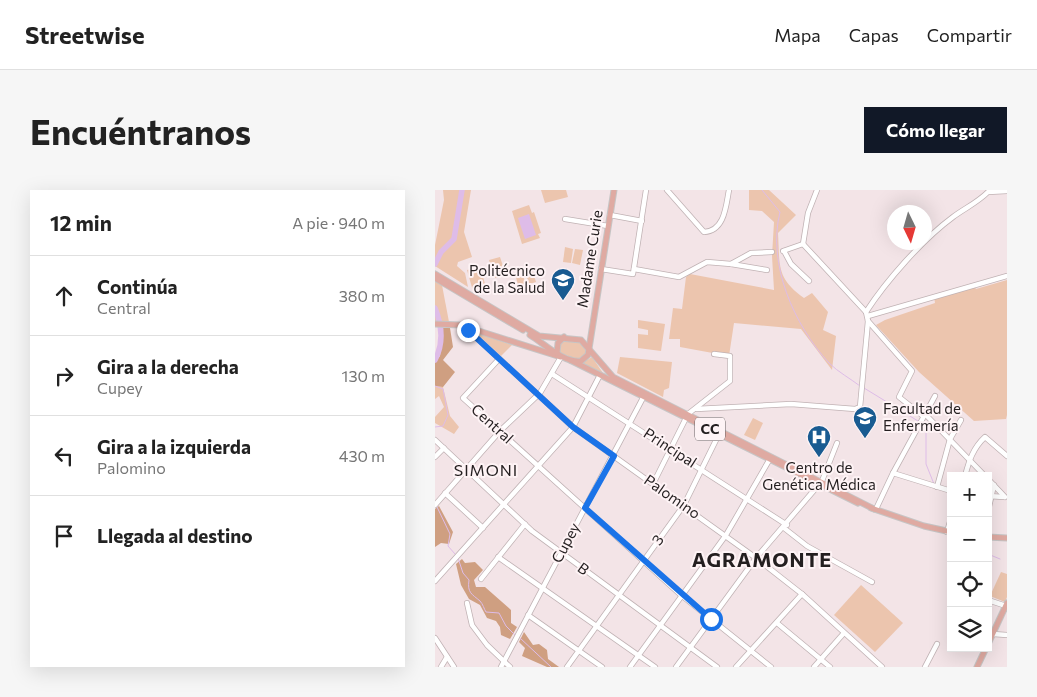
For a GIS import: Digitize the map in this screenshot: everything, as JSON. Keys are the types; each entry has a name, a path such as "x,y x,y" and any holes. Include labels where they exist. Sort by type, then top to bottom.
{"main road":[{"name":"Madame Curie","path":"589,347 612,204 612,190"},
{"name":"CC","path":"435,274 559,355 645,395 875,509 910,522 947,531"},
{"name":"CC","path":"435,278 539,336 581,340 589,347 609,374 645,395"},
{"path":"435,324 464,326 559,355 558,343 565,337"},
{"path":"581,340 588,337 591,333"},
{"path":"585,358 589,347"},
{"path":"585,358 593,354"},
{"name":"CC","path":"569,360 577,361 585,358"},
{"path":"992,537 1007,538"},
{"path":"993,634 1006,605"},
{"path":"977,667 984,652"}],"street":[{"path":"633,272 646,190"},
{"path":"667,190 704,232 712,229 723,218 729,190"},
{"path":"803,244 808,213 817,190"},
{"path":"696,409 791,404 855,409 860,407 867,316 877,295 915,252 953,217 975,204 987,191 1007,191"},
{"path":"610,215 641,220"},
{"path":"565,219 608,226"},
{"path":"803,244 783,251 791,264 809,281"},
{"path":"803,244 867,316 912,373 899,397 924,415 981,472"},
{"path":"731,264 751,253 772,252"},
{"path":"601,269 679,277 707,262 767,270"},
{"path":"867,316 1007,276"},
{"name":"Palomino","path":"464,326 573,427 756,558 802,594 882,667"},
{"path":"653,484 687,416 730,381 730,356 714,354"},
{"path":"435,505 500,431 537,395 552,374 559,355"},
{"name":"Central","path":"499,359 463,398 681,595 771,667"},
{"name":"Principal","path":"552,374 748,499 785,526 807,546 872,582"},
{"path":"435,581 573,427 600,375"},
{"name":"Cupey","path":"502,665 645,395"},
{"path":"875,509 935,396"},
{"path":"937,487 950,439 961,420"},
{"name":"3","path":"567,667 684,505 720,432"},
{"path":"966,472 969,460 985,437 1007,456"},
{"name":"B","path":"435,440 525,524 561,554 691,646 717,667"},
{"path":"676,667 756,558 821,483 837,443"},
{"path":"435,457 444,448"},
{"path":"630,667 726,535 771,458"},
{"path":"893,473 947,490"},
{"path":"993,485 1006,498"},
{"path":"445,493 483,528"},
{"path":"992,496 1006,498"},
{"path":"481,579 525,524"},
{"path":"498,557 655,667"},
{"path":"736,667 802,594"},
{"path":"992,601 1006,605"},
{"path":"467,603 472,626 502,665 509,667"},
{"path":"528,615 602,667"},
{"path":"777,622 830,667"},
{"path":"814,667 844,633"},
{"path":"993,634 1007,635"},
{"path":"435,638 454,667"},
{"path":"925,667 937,644"},
{"path":"441,667 447,657"}],"shaded area":[{"path":"443,190 471,190 464,232 472,257 458,262 457,266 465,273 468,287 435,266 435,245 444,200"},
{"path":"541,190 566,190 568,197 545,203"},
{"path":"749,190 769,190 796,215 778,233 781,270 788,284 795,291 804,298 812,293 828,312 823,330 836,336 832,370 801,329 734,323 729,356 680,347 680,339 669,339 673,308 682,309 686,277 690,274 774,290 772,256 774,222 762,211 749,210"},
{"path":"529,205 532,213 534,212 541,233 538,234 540,238 522,244 512,211"},
{"path":"529,214 536,235 525,239 518,218"},
{"path":"565,247 573,249 571,263 563,262"},
{"path":"575,249 583,250 580,265 572,263"},
{"path":"500,257 506,275 495,278 489,260"},
{"path":"480,267 486,287 473,291 467,270"},
{"path":"532,269 536,282 529,284 525,271"},
{"path":"522,272 526,285 519,288 515,274"},
{"path":"1007,280 1007,415 1006,419 974,421 919,372 876,325 885,320 935,303 934,297 973,284 976,289"},
{"path":"435,281 442,285 449,322 435,321"},
{"path":"638,320 665,324 661,351 638,348 638,334 648,335 648,330 638,328"},
{"path":"442,328 450,328 453,347 443,360 455,372 443,387 435,386 435,361 440,356"},
{"path":"475,332 512,345 501,356"},
{"path":"566,339 579,341 586,348 586,354 579,360 560,353 560,343"},
{"path":"592,357 603,373 582,363"},
{"path":"620,357 672,362 669,388 664,390 663,397 617,373"},
{"path":"435,386 443,387 450,416 459,427 454,434 435,423 435,417 444,407 439,396 435,399"},
{"path":"753,418 763,423 755,440 744,435"},
{"path":"439,506 453,532 449,544 441,543 435,547 435,509"},
{"path":"462,559 465,563 475,562 483,570 474,580 476,587 485,587 511,610 511,623 517,627 510,639 501,635 500,627 496,621 487,618 480,605 469,599 461,585 456,564"},
{"path":"1001,572 1007,574 1007,597 1005,602 992,597 992,592"},
{"path":"861,585 903,623 875,652 834,615"},
{"path":"524,632 533,645 539,644 547,650 548,659 559,667 547,667 522,656 525,648 519,642"}],"waterway":[{"path":"435,264 441,252 454,239 462,190"},
{"path":"762,190 780,212 777,252 781,273 795,312 816,348 829,363 860,386"},
{"path":"435,308 441,334 440,347 435,360"},
{"path":"440,327 458,327"},
{"name":"Cupey","path":"435,386 443,389 448,415 443,426 435,427"},
{"path":"864,388 918,421"},
{"path":"922,425 926,431 926,464 934,484"},
{"name":"Cupey","path":"437,507 450,534 448,546 455,554"},
{"path":"992,556 1000,559"},
{"name":"Cupey","path":"458,558 463,573 469,580 471,593 481,602 486,612 499,613 506,626 515,635"},
{"name":"Cupey","path":"520,638 551,667"}],"place":[{"name":"Politécnico de la Salud","path":"563,301"},
{"name":"Facultad de Enfermería","path":"865,439"},
{"name":"Centro de Genética Médica","path":"819,458"}],"district":[{"name":"SIMONI","path":"486,470"},
{"name":"AGRAMONTE","path":"762,560"}],"route":[{"path":"468,330 573,427 614,456 585,508 681,595 711,619"}]}
